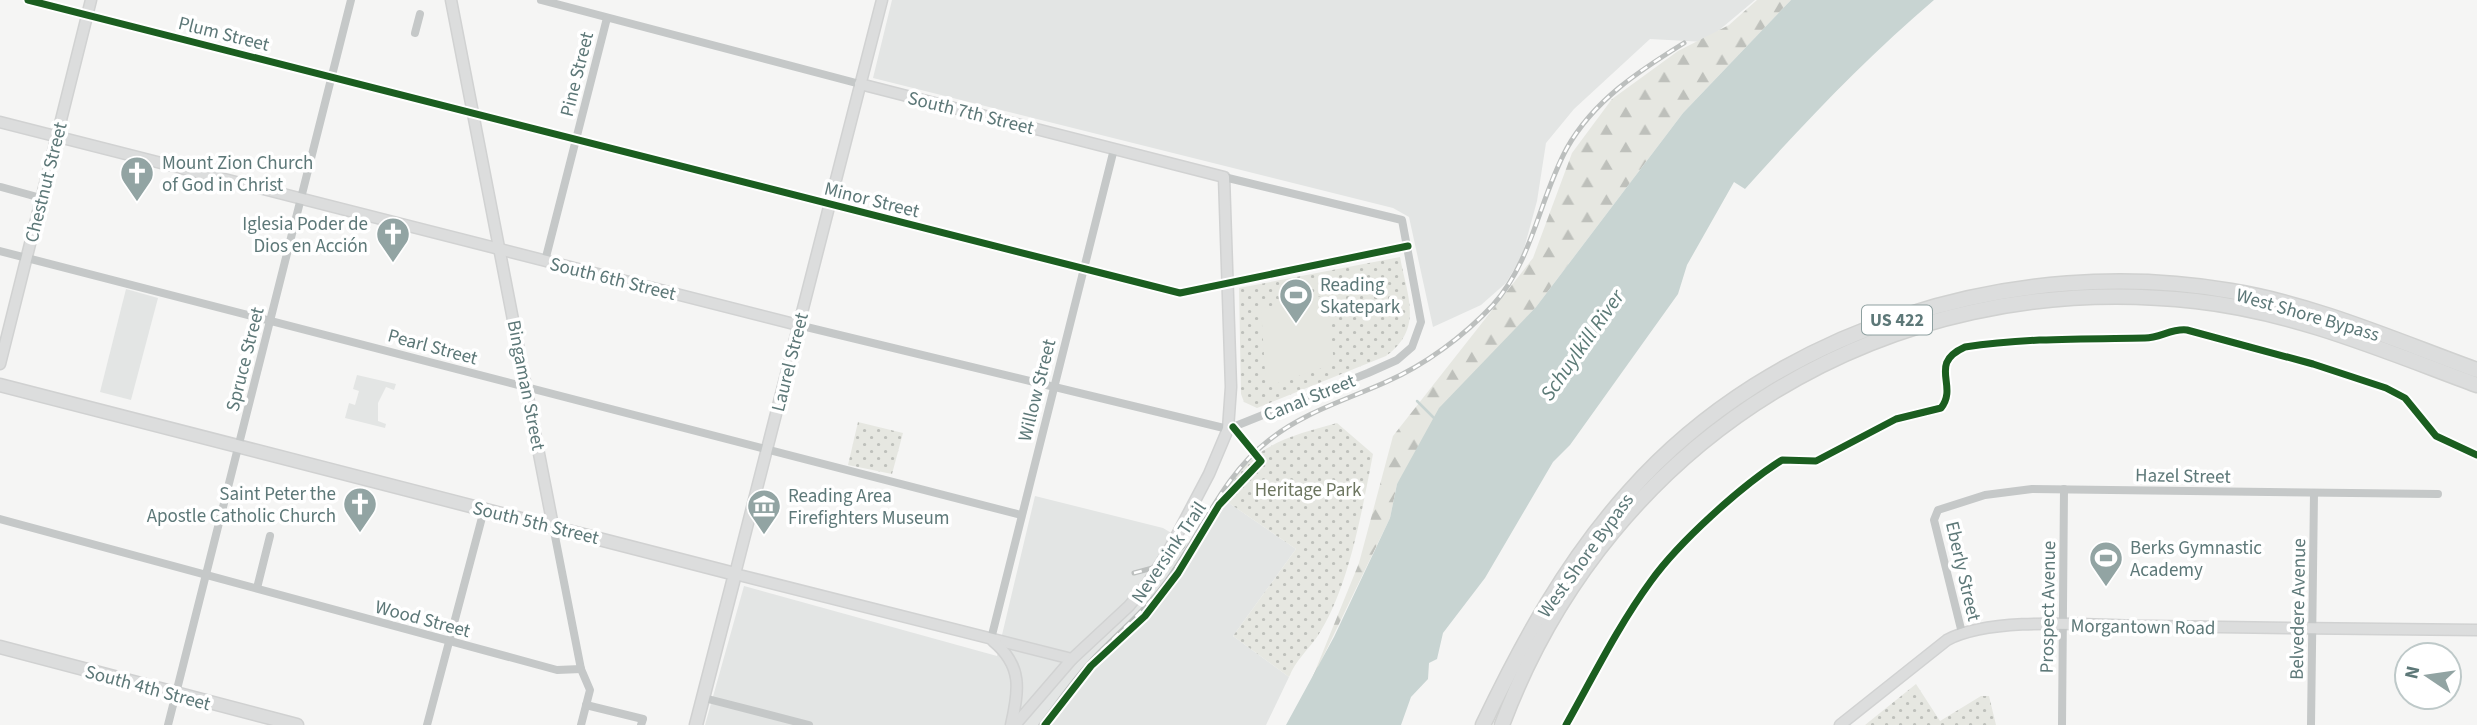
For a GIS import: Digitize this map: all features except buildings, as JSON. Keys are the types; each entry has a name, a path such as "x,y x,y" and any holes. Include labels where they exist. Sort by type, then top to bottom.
{"highway":[{"name":"West Shore Bypass","path":"1483,725 1517,653 1556,587 1630,491 1676,447 1769,378 1836,342 1928,309 2021,288 2096,282 2167,283 2259,296 2347,322 2477,370"},
{"name":"West Shore Bypass","path":"1502,725 1523,672 1562,599 1611,534 1666,474 1717,430 1767,395 1839,356 1881,338 1952,315 2020,303 2140,298 2196,301 2264,313 2345,335 2477,386"}],"main road":[{"name":"South 5th Street","path":"0,385 735,574"},
{"name":"Laurel Street","path":"696,725 735,574"},
{"name":"South 4th Street","path":"0,648 297,725"}],"street":[{"name":"Plum Street","path":"28,0 332,77"},
{"name":"Chestnut Street","path":"0,364 91,0"},
{"name":"Spruce Street","path":"168,725 351,0"},
{"name":"Bingaman Street","path":"451,0 581,669 590,690 586,705"},
{"name":"South 7th Street","path":"541,0 1114,149 1402,220"},
{"name":"Laurel Street","path":"735,574 882,0"},
{"path":"415,33 420,14"},
{"name":"Pine Street","path":"545,261 607,18"},
{"name":"Minor Street","path":"332,77 1180,293 1408,246"},
{"name":"South 6th Street","path":"0,122 1053,389 1228,429"},
{"name":"Willow Street","path":"991,639 1114,149"},
{"path":"1013,725 1072,659 1129,606 1160,566 1209,474 1228,429 1231,380 1224,177"},
{"path":"1,187 41,198"},
{"name":"Canal Street","path":"1228,429 1388,365 1412,347 1422,322 1402,220"},
{"name":"Pearl Street","path":"0,251 1021,515"},
{"name":"Hazel Street","path":"1935,516 1944,506 1985,495 2064,489 2438,495"},
{"name":"Prospect Avenue","path":"2062,725 2064,489"},
{"name":"Belvedere Avenue","path":"2311,725 2314,493"},
{"path":"428,725 484,509"},
{"name":"Eberly Street","path":"1935,516 1934,524 1962,633"},
{"name":"Wood Street","path":"0,519 557,670 581,669"},
{"path":"257,588 270,536"},
{"name":"South 5th Street","path":"735,574 1072,659"},
{"name":"Morgantown Road","path":"1840,725 1939,645 1962,633 2006,626 2477,630"},
{"path":"991,639 1010,657 1017,684 1013,725"},
{"path":"704,698 809,725"},
{"path":"581,725 586,705 643,719 641,725"}],"shaded area":[{"path":"892,0 1755,0 1705,42 1650,39 1574,109 1546,143 1537,201 1522,256 1506,283 1481,305 1433,327 1409,217 1393,208 873,78"},
{"path":"126,289 158,298 131,400 100,392"},
{"path":"357,375 396,384 394,390 386,387 378,403 378,421 386,424 385,428 345,418 349,403 355,405 359,391 353,389"},
{"path":"1035,496 1163,528 1195,547 1226,501 1296,549 1233,636 1289,677 1266,725 705,725 744,586 997,656"}],"green space":[{"path":"1757,0 1791,0 1683,113 1536,307 1491,356 1397,484 1390,518 1309,686 1359,563 1393,436 1533,258 1572,153 1612,99 1678,51 1729,25"},
{"path":"1400,257 1410,311 1409,323 1398,345 1386,356 1257,408 1244,402 1241,394 1239,288"},
{"name":"Reading Skatepark","path":"1327,295 1334,364 1266,387 1261,308"},
{"path":"858,422 903,433 892,474 848,465"},
{"name":"Heritage Park","path":"1337,423 1373,454 1353,548 1338,596 1317,637 1289,677 1233,636 1296,549 1226,501 1226,494 1247,464 1269,447"},
{"path":"1916,684 1940,721 1981,696 1989,696 1996,725 1865,725"}],"water":[{"name":"Schuylkill River","path":"1791,0 1934,0 1836,92 1745,189 1734,182 1687,265 1678,294 1570,445 1553,462 1485,578 1443,633 1437,659 1429,663 1428,679 1411,697 1401,725 1286,725 1334,637 1390,518 1397,484 1439,408 1536,307 1683,113"}],"waterway":[{"path":"1417,401 1435,419"}],"railway":[{"path":"1041,725 1086,667 1158,593 1179,564 1224,489 1252,455 1295,422 1401,375 1429,358 1457,339 1493,305 1518,269 1557,168 1578,131 1590,115 1619,88 1684,43"},
{"path":"1134,573 1160,566 1183,546"}],"cycle path":[{"path":"28,0 1180,293 1408,246"},
{"path":"1566,725 1639,598 1678,549 1712,516 1748,484 1782,460 1816,461 1896,419 1941,408 1946,399 1945,368 1948,360 1965,347 2032,340 2145,338 2187,330 2313,364 2386,388 2405,398 2436,436 2477,455"},
{"name":"Neversink Trail","path":"1045,725 1091,666 1145,616 1178,573 1219,505 1261,461 1233,427"}],"place":[{"name":"Mount Zion Church of God in Christ","path":"137,203"},
{"name":"Iglesia Poder de Dios en Acción","path":"393,264"},
{"name":"Reading Skatepark","path":"1296,325"},
{"name":"Saint Peter the Apostle Catholic Church","path":"360,534"},
{"name":"Reading Area Firefighters Museum","path":"764,536"},
{"name":"Berks Gymnastic Academy","path":"2106,588"}]}
